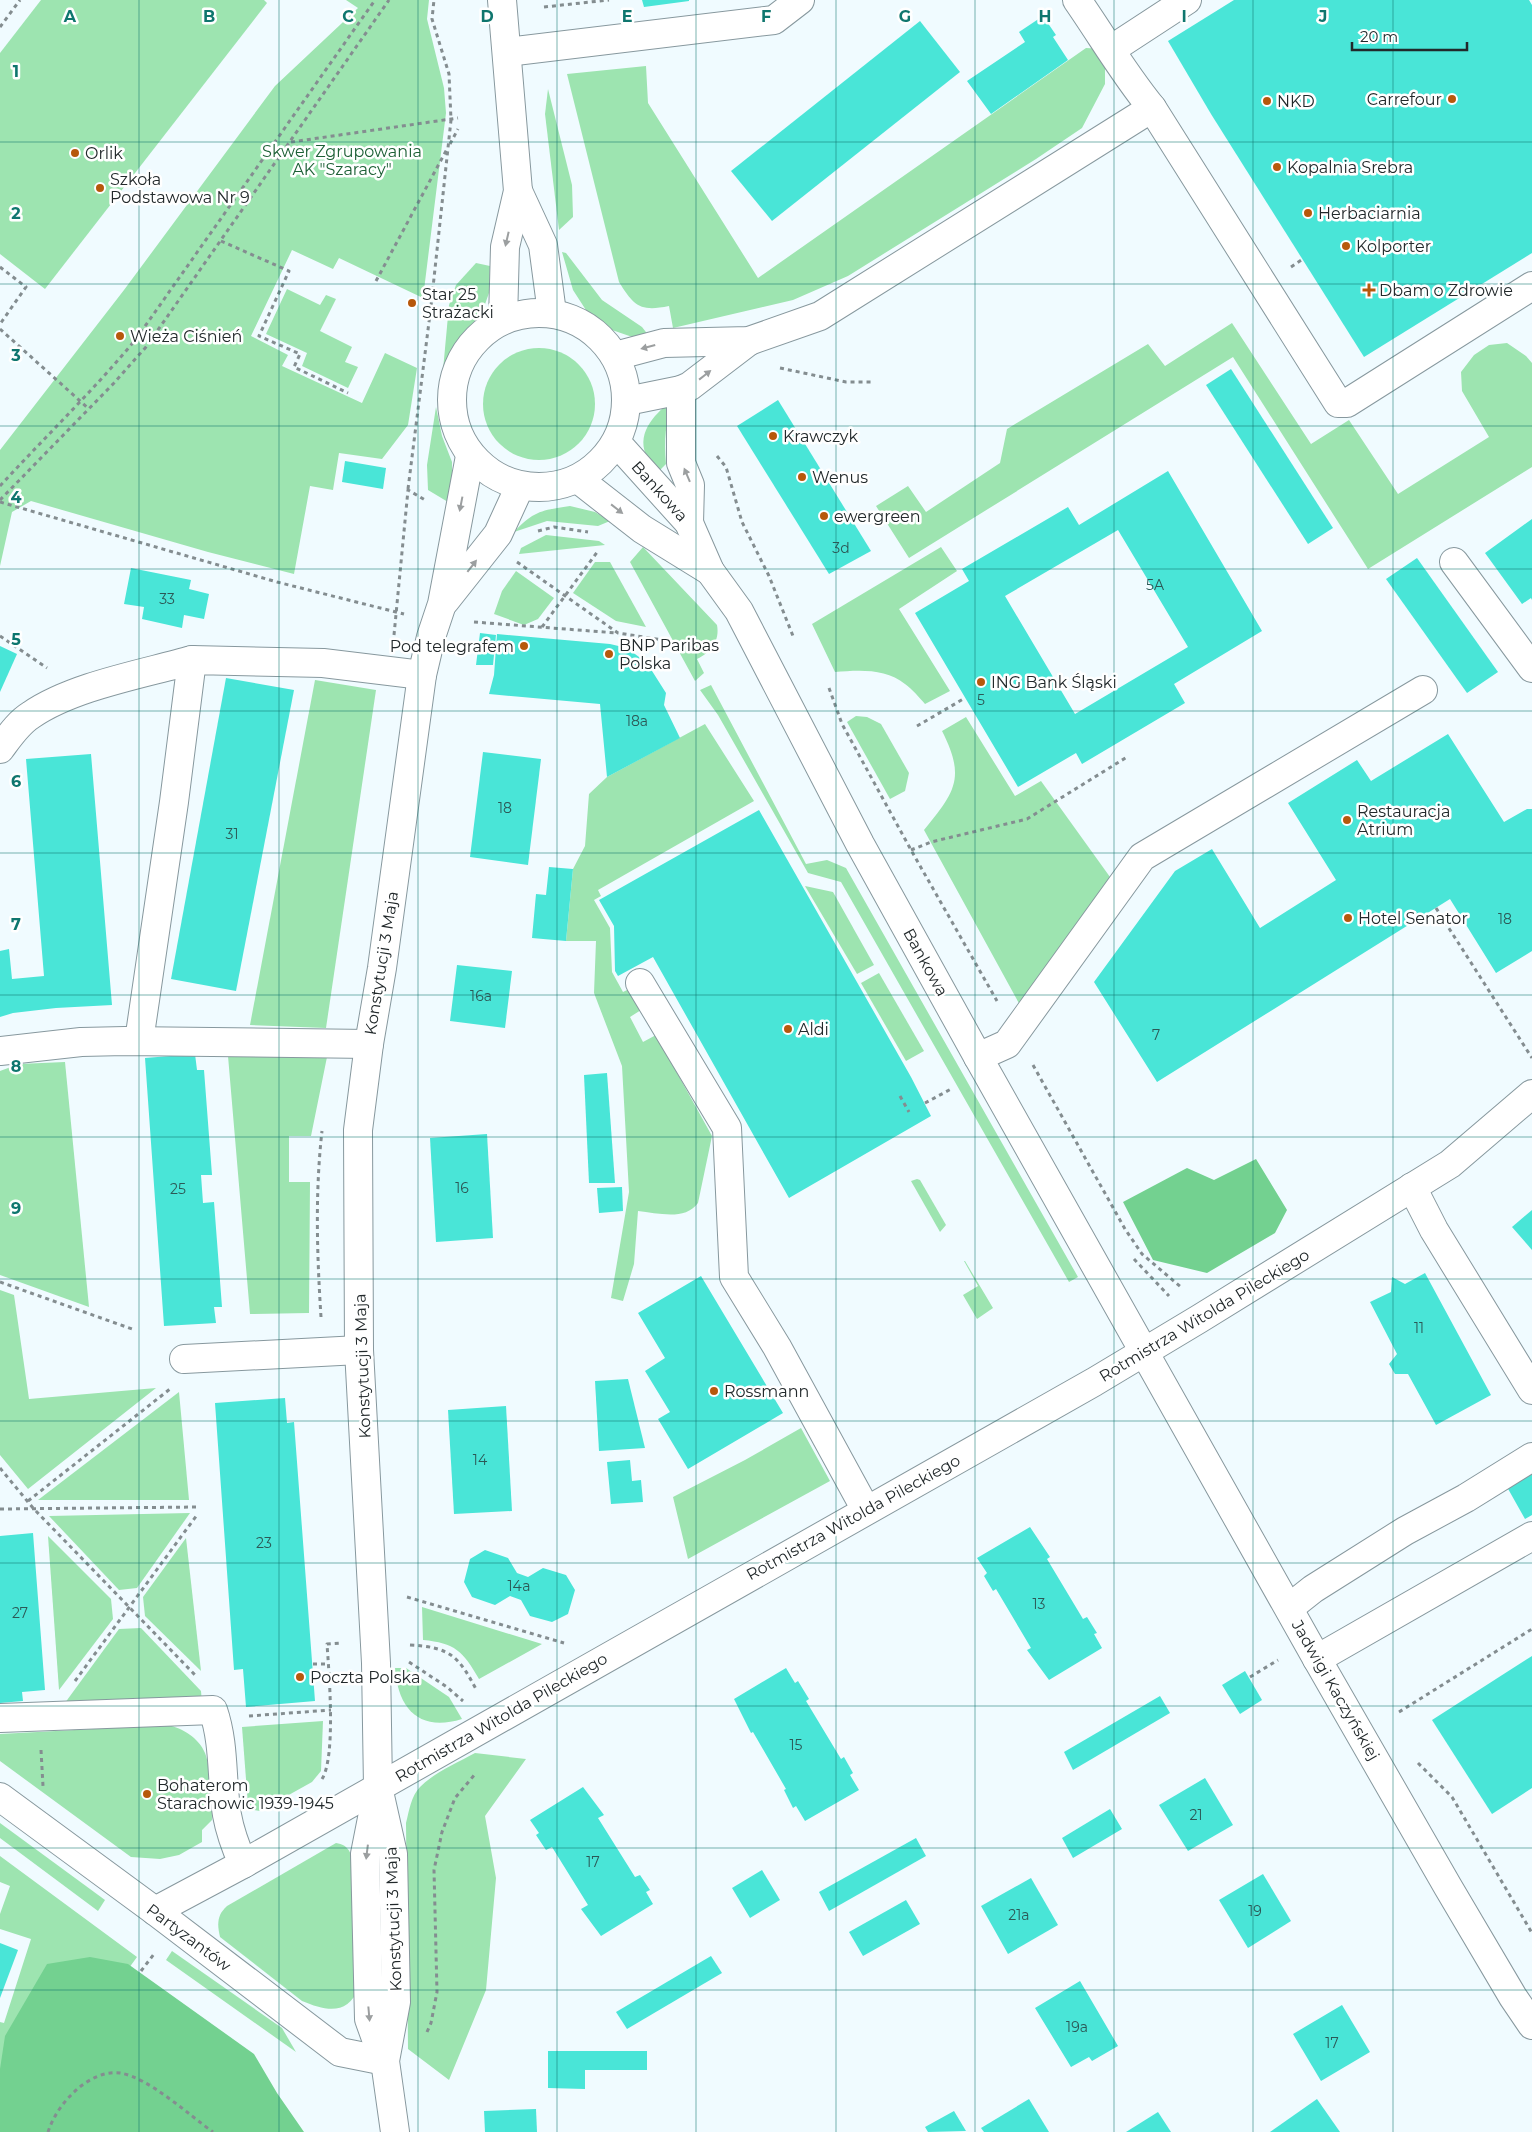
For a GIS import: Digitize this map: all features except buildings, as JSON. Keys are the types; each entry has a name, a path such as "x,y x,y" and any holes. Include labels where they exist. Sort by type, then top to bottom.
{"street":[{"path":"502,0 518,192 505,247 503,320"},
{"path":"507,52 774,20 800,0"},
{"path":"1077,0 1112,49 1132,83 1152,108 1338,403 1346,403 1532,286"},
{"path":"1112,49 1187,0"},
{"path":"615,356 664,343 748,341 820,316 1152,108"},
{"path":"518,192 543,245 552,313"},
{"path":"527,313 552,313 577,321 599,336 615,356 624,378 627,401 624,422 616,442 600,464 578,480 550,488 520,486 493,475 470,456 457,433 451,407 453,380 463,355 480,335 503,320 527,313"},
{"path":"627,401 681,390 690,386 748,341"},
{"path":"681,390 681,463 690,485 689,523"},
{"name":"Bankowa","path":"616,442 689,523 710,571 739,611 860,844 1144,1352"},
{"name":"Konstytucji 3 Maja","path":"395,2132 384,2062 396,2002 393,1854 378,1787 376,1663 360,1350 358,1130 368,1044 382,968 422,675 431,637 442,604 470,456"},
{"name":"Bankowa","path":"578,480 642,529 710,571"},
{"name":"Konstytucji 3 Maja","path":"442,604 498,534 520,486"},
{"path":"1454,562 1532,668"},
{"path":"139,1041 174,802 192,660"},
{"path":"0,749 12,732 30,715 71,694 192,660 323,664 422,675"},
{"path":"978,1057 1007,1044 1142,856 1423,690"},
{"path":"640,983 727,1128 734,1277 778,1347 866,1510"},
{"path":"0,1051 81,1042 368,1044"},
{"name":"Rotmistrza Witolda Pileckiego","path":"155,1911 243,1864 1144,1352 1450,1164 1532,1094"},
{"path":"1412,1187 1434,1230 1532,1390"},
{"path":"184,1359 360,1350"},
{"name":"Jadwigi Kaczyńskiej","path":"1144,1352 1448,1887 1512,1997 1532,2025"},
{"path":"1289,1608 1313,1589 1405,1531 1466,1498 1532,1457"},
{"path":"1317,1659 1532,1536"},
{"path":"0,1718 48,1718 213,1710 222,1747 227,1815 234,1844 243,1864"},
{"name":"Partyzantów","path":"0,1797 155,1911 340,2052 384,2062"}],"path":[{"path":"0,27 20,0"},
{"path":"0,486 80,400 106,376 136,338 375,0"},
{"path":"389,0 146,347 0,501 277,582 406,615"},
{"path":"408,490 432,297 451,120 449,74 432,18 434,0"},
{"path":"544,7 608,0"},
{"path":"291,142 458,118"},
{"path":"376,281 458,129"},
{"path":"221,241 289,271 259,336 300,354 294,367 348,393"},
{"path":"0,267 26,287 0,324"},
{"path":"0,329 89,409"},
{"path":"780,368 846,382 871,382"},
{"path":"711,454 718,456 726,467 742,522 769,576 795,640"},
{"path":"532,534 554,527 597,534"},
{"path":"541,627 598,551"},
{"path":"511,558 618,633"},
{"path":"476,615 474,622 618,633 663,640"},
{"path":"0,636 42,664 71,694"},
{"path":"917,726 965,698"},
{"path":"910,850 931,842 1027,819 1127,757"},
{"path":"1436,908 1532,1058"},
{"path":"925,1104 953,1088"},
{"path":"900,1096 909,1112"},
{"path":"1133,1259 1176,1306 1183,1328"},
{"path":"0,1282 132,1329"},
{"path":"28,1501 171,1388"},
{"path":"0,1468 33,1508 198,1678"},
{"path":"0,1509 196,1507"},
{"path":"48,1718 197,1515"},
{"path":"407,1606 406,1596 564,1643"},
{"path":"1399,1712 1532,1629"},
{"path":"409,1635 409,1645"},
{"path":"320,1782 327,1768 331,1710 328,1644 349,1642"},
{"path":"404,1645 429,1646 450,1653 464,1666 479,1694 489,1723 490,1748 485,1763 455,1798 442,1832 434,1870 437,1992 431,2023 424,2039"},
{"path":"1250,1677 1283,1658"},
{"path":"403,1662 410,1662 447,1687 489,1723"},
{"path":"313,1664 329,1664"},
{"path":"314,1710 331,1710"},
{"path":"40,1747 44,1795"},
{"path":"1417,1762 1452,1797 1532,1933"},
{"path":"48,2132 62,2105 74,2091 91,2078 107,2073 120,2073 137,2079 160,2093 213,2132"}],"green space":[{"name":"Orlik","path":"41,0 264,0 267,3 45,289 0,254 0,53"},
{"name":"Skwer Zgrupowania AK \"Szaracy\"","path":"346,0 429,0 427,19 444,88 446,113 423,298 339,258 333,269 292,250 251,336 288,355 282,366 362,403 385,353 417,368 408,425 382,459 339,453 333,490 310,486 294,574 208,552 31,501 12,512 0,566 0,450 124,290 275,86 358,8"},
{"path":"1086,48 1105,49 1105,84 1082,128 1036,159 848,276 793,300 673,328 669,306 651,308 639,305 629,297 619,282 567,74 646,66 648,103 758,278"},
{"path":"548,89 572,185 573,217 559,230 545,114"},
{"path":"562,252 566,253 602,300 642,327 649,336 641,340 593,321 573,290"},
{"path":"476,263 490,266 489,293 484,307 443,370 449,305 456,285"},
{"path":"287,289 320,305 326,295 336,299 320,331 352,347 345,362 358,367 348,388 302,366 307,353 266,334"},
{"path":"1232,323 1311,444 1349,420 1398,494 1489,437 1462,391 1461,372 1474,355 1489,345 1507,343 1526,356 1532,363 1532,467 1368,569 1233,357 909,558 876,506 908,486 926,512 1000,463 1007,429 1148,344 1165,366"},
{"path":"539,348 561,352 579,364 591,382 595,404 591,426 579,444 561,456 539,460 517,456 499,444 487,426 483,404 487,382 499,364 517,352"},
{"path":"674,399 666,431 666,464 659,471 646,455 644,438 646,430 655,416"},
{"path":"436,407 442,436 452,462 452,493 448,502 428,490 427,465"},
{"path":"570,506 595,512 610,521 598,526 547,521 514,532 527,520 539,513"},
{"path":"546,535 599,541 605,545 519,554 521,548"},
{"path":"643,547 717,625 716,641 706,653 697,659 704,673 695,681 630,562"},
{"path":"941,547 957,571 899,609 950,691 925,704 908,686 889,675 871,671 835,672 812,624"},
{"path":"595,562 610,562 646,627 616,621 573,593"},
{"path":"516,571 554,598 538,619 524,625 494,614 502,591"},
{"path":"315,680 376,690 326,1028 250,1025"},
{"path":"711,685 806,864 827,860 846,868 1078,1277 1069,1282 841,882 808,873 718,715 700,690"},
{"path":"856,716 867,717 881,724 909,773 905,791 890,799 847,722"},
{"path":"966,717 1015,796 1041,781 1110,877 1021,1007 924,830 943,805 954,784 954,761 942,731"},
{"path":"705,724 754,801 598,890 601,896 594,900 610,928 612,972 623,992 629,989 641,1010 630,1017 643,1042 656,1035 712,1136 698,1203 693,1209 679,1214 638,1211 634,1264 623,1301 611,1298 629,1192 622,1066 594,993 596,941 566,941 573,869 585,846 589,794 607,777"},
{"path":"805,886 833,892 874,965 857,974"},
{"path":"879,973 924,1051 906,1061 861,983"},
{"path":"228,1056 327,1057 311,1136 289,1136 289,1182 310,1182 309,1313 250,1314"},
{"path":"65,1062 89,1307 0,1275 0,1071 19,1064"},
{"path":"1256,1159 1287,1210 1275,1233 1207,1273 1153,1260 1123,1202 1187,1168 1214,1180"},
{"path":"920,1180 946,1225 940,1232 911,1181"},
{"path":"964,1261 993,1308 977,1319 963,1295 978,1286"},
{"path":"0,1290 14,1295 29,1399 156,1388 28,1489 0,1455"},
{"path":"179,1392 189,1500 38,1500"},
{"path":"801,1428 830,1481 688,1559 673,1497 745,1460"},
{"path":"190,1513 137,1588 119,1590 49,1516"},
{"path":"48,1536 111,1599 113,1619 59,1690"},
{"path":"186,1538 201,1671 145,1616 143,1597"},
{"path":"422,1607 542,1644 479,1679 463,1655 457,1650 443,1643 423,1640"},
{"path":"141,1628 201,1691 202,1703 62,1707 119,1629"},
{"path":"395,1668 406,1668 449,1697 462,1719 434,1722 423,1720 414,1714 406,1706 401,1696"},
{"path":"323,1721 321,1771 312,1782 260,1811 254,1810 248,1805 242,1727"},
{"path":"168,1725 190,1735 199,1743 207,1759 211,1786 212,1820 202,1830 202,1842 179,1855 160,1859 131,1857 0,1761 0,1734"},
{"path":"475,1753 526,1759 485,1816 496,1878 486,1990 449,2080 408,2049 406,1823 412,1799 420,1787 439,1772"},
{"path":"0,1823 105,1900 98,1911 0,1838"},
{"path":"336,1843 349,1850 354,1865 359,1987 349,2003 335,2009 328,2009 302,2001 220,1937 218,1924 221,1913 227,1906"},
{"path":"0,1856 137,1957 118,1983 0,2070 0,2022 4,2023 31,1939 0,1929 0,1914 10,1886 0,1882"},
{"path":"172,1951 282,2028 296,2052 166,1960"},
{"path":"90,1957 128,1964 254,2054 277,2093 304,2132 0,2132 0,2069 5,2036 47,1964"}],"place":[{"name":"Carrefour","path":"1452,99"},
{"name":"NKD","path":"1267,101"},
{"name":"Orlik","path":"75,153"},
{"name":"Kopalnia Srebra","path":"1277,167"},
{"name":"Szkoła Podstawowa Nr 9","path":"100,188"},
{"name":"Herbaciarnia","path":"1308,213"},
{"name":"Kolporter","path":"1346,246"},
{"name":"Dbam o Zdrowie","path":"1369,290"},
{"name":"Star 25 Strażacki","path":"412,303"},
{"name":"Wieża Ciśnień","path":"120,336"},
{"name":"Krawczyk","path":"773,436"},
{"name":"Wenus","path":"802,477"},
{"name":"ewergreen","path":"824,516"},
{"name":"Pod telegrafem","path":"524,646"},
{"name":"BNP Paribas Polska","path":"609,654"},
{"name":"ING Bank Śląski","path":"981,682"},
{"name":"Restauracja Atrium","path":"1347,820"},
{"name":"Hotel Senator","path":"1348,918"},
{"name":"Aldi","path":"788,1029"},
{"name":"Rossmann","path":"714,1391"},
{"name":"Poczta Polska","path":"300,1677"},
{"name":"Bohaterom Starachowic 1939-1945","path":"147,1794"}]}
